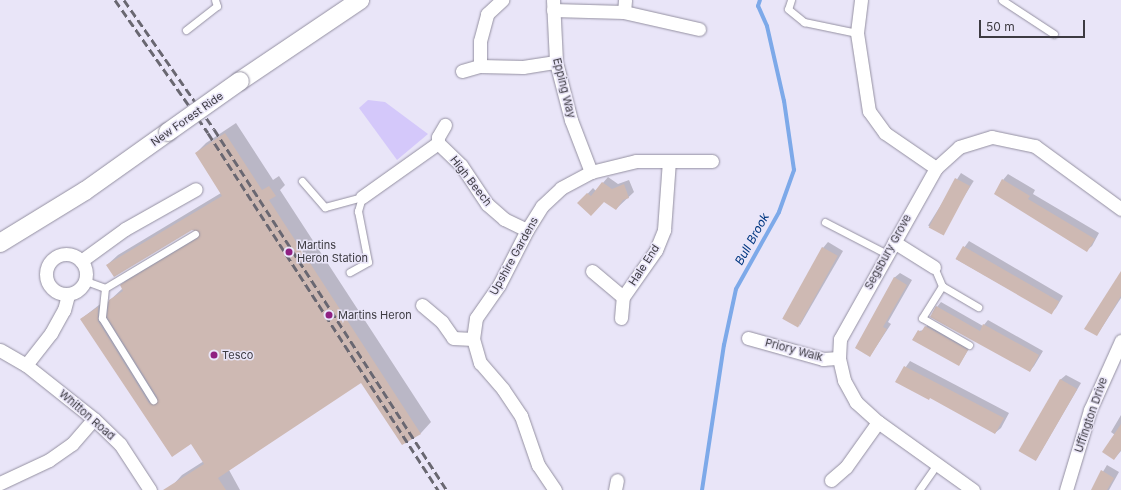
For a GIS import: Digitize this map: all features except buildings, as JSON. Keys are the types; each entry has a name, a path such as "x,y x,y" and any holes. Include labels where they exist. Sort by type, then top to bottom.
{"main road":[{"name":"New Forest Ride","path":"4,239 85,191 240,81 360,0"}],"street":[{"path":"480,66 480,41 487,14 502,0"},
{"path":"861,0 857,33 869,111 885,133 936,168"},
{"path":"553,5 624,6 699,29"},
{"name":"Epping Way","path":"553,5 556,62 571,120 591,172"},
{"path":"462,71 480,66 523,67 556,62"},
{"path":"362,197 438,143 438,137 445,124"},
{"name":"Segsbury Grove","path":"973,490 878,422 856,402 844,380 839,358 840,339 936,168 959,148 992,137 1035,146 1121,209"},
{"name":"High Beech","path":"438,143 461,165 487,204 504,219 526,230"},
{"path":"591,172 636,161 712,162"},
{"name":"Hale End","path":"620,318 623,297 656,250 664,230 669,161"},
{"name":"Upshire Gardens","path":"555,490 538,465 521,416 503,389 480,363 473,339 476,318 499,285 526,230 542,206 561,188 591,172"},
{"path":"81,261 125,229 196,189"},
{"path":"894,242 934,267"},
{"path":"63,254 76,256 81,261 86,270 86,281 79,290 68,295 61,294 50,287 47,281 47,267 51,261 63,254"},
{"name":"Hale End","path":"592,270 623,297"},
{"path":"26,365 51,333 64,310 68,295"},
{"path":"422,306 442,322 453,338 473,339"},
{"name":"Priory Walk","path":"748,338 823,359 839,358"},
{"name":"Uffington Drive","path":"1066,490 1090,410 1121,341"},
{"name":"Whitton Road","path":"3,351 26,365 94,419 120,444 150,490"},
{"path":"0,483 49,460 72,444 94,419"},
{"path":"831,480 846,467 878,422"}],"lane":[{"path":"186,30 217,6 215,0"},
{"path":"791,0 788,9 804,22 857,33"},
{"path":"1002,0 1054,34"},
{"path":"302,181 325,207 362,197"},
{"path":"350,272 368,262 358,211 362,197"},
{"path":"825,222 887,254"},
{"path":"105,288 195,234"},
{"path":"934,267 942,286 978,307"},
{"path":"86,281 105,288"},
{"path":"942,286 922,318 969,345"},
{"path":"105,288 102,318 153,400"},
{"path":"919,490 936,464"}],"shaded area":[{"path":"368,100 385,102 428,134 397,160 359,108"}],"waterway":[{"name":"Bull Brook","path":"702,490 724,345 736,289 779,212 794,170 784,101 767,26 758,6 760,0"}],"railway":[{"path":"115,0 208,133 438,490"},
{"path":"124,0 214,129 447,490"}],"place":[{"name":"Martins Heron Station","path":"289,252"},
{"name":"Martins Heron","path":"329,315"},
{"name":"Tesco","path":"214,355"}]}
